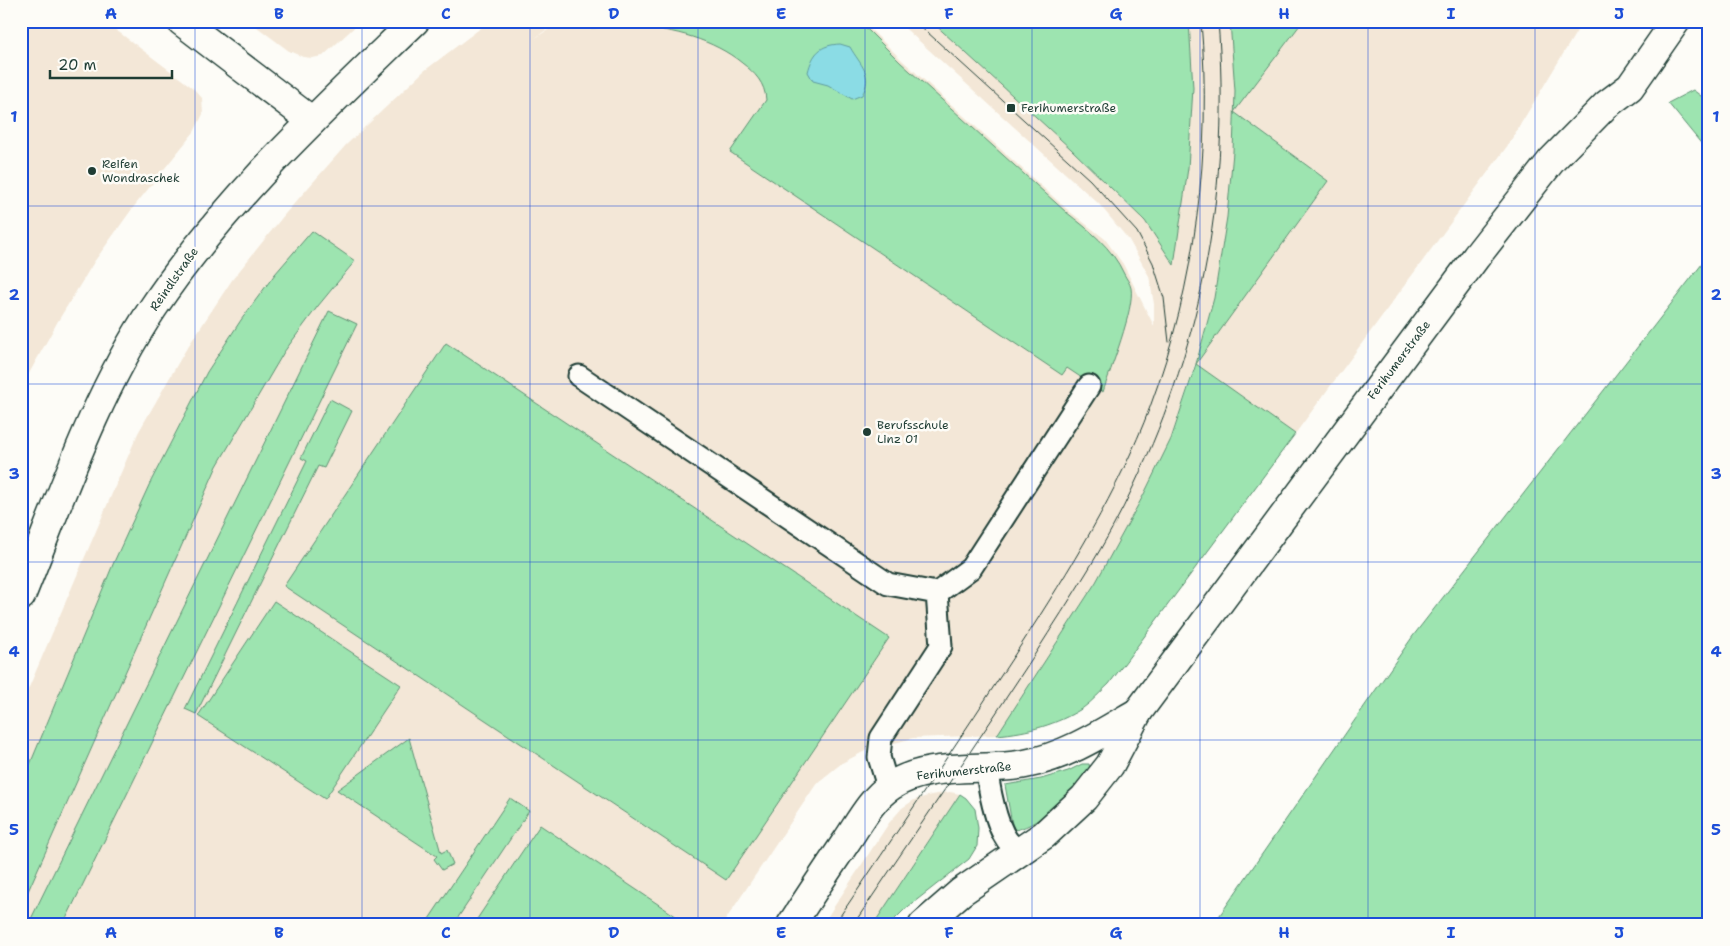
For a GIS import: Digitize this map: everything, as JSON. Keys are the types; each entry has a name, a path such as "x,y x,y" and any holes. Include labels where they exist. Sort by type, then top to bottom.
{"street":[{"path":"180,21 312,121"},
{"name":"Reindlstraße","path":"21,596 86,433 117,370 152,309 200,243 252,183 312,121 415,21"},
{"name":"Ferihumerstraße","path":"923,925 961,892 1018,851 1044,835 1084,798 1110,765 1138,712 1482,249 1552,160 1606,105 1630,87 1676,21"},
{"name":"Ferihumerstraße","path":"791,925 868,809 888,788 901,779 938,771 1024,764 1060,754 1080,746 1138,712"}],"lane":[{"path":"579,376 888,584 937,593 971,568 1089,386"},
{"path":"888,788 879,757 881,738 941,646 937,593"},
{"path":"987,768 988,781 998,820 1006,839 1018,851"}],"shaded area":[{"name":"Reifen Wondraschek","path":"21,21 104,21 193,88 202,98 203,114 194,132 132,209 94,262 58,321 21,388"},
{"path":"249,21 361,21 323,56 312,58 303,57 289,51"},
{"path":"490,21 547,21 550,27 534,39 561,21 862,21 903,61 1069,211 1105,239 1123,264 1154,326 1154,304 1149,276 1129,240 1099,204 897,21 931,21 1071,149 1145,221 1173,264 1188,168 1193,88 1189,21 1230,21 1235,91 1234,111 1303,21 1583,21 1508,145 1295,434 1195,364 1171,439 1143,496 1096,582 997,735 913,738 865,751 842,763 817,783 722,925 21,925 21,907 217,466 284,352 318,306 355,262 312,232 275,274 241,320 207,372 150,483 114,562 21,786 21,706 138,433 185,351 232,280 285,214 346,145 424,71","holes":["1234,112 1328,181 1196,362 1214,298 1227,217 1233,152"]},
{"path":"950,792 960,794 873,925 822,925 889,823 902,808 914,800"}],"green space":[{"path":"577,21 859,21 900,62 1066,212 1083,225 1106,247 1119,264 1131,288 1131,297 1126,324 1103,392 1067,368 1062,375 730,152 766,100 764,88 759,79 731,55 706,42 679,33 637,27 579,28"},
{"path":"931,21 1189,21 1193,88 1188,168 1174,265 1145,221 1071,149"},
{"path":"1230,21 1303,21 1234,112 1235,91"},
{"path":"1693,90 1709,102 1709,153 1668,103"},
{"path":"1234,112 1328,181 1196,364 1214,298 1227,217 1233,152"},
{"path":"312,231 355,261 284,352 217,466 21,907 21,786 114,562 150,483 207,372 241,320 275,274"},
{"path":"1709,255 1709,925 1213,925 1413,636"},
{"path":"329,311 357,324 63,925 28,925"},
{"path":"446,343 889,638 726,880 284,586"},
{"path":"1196,364 1295,434 1109,684 1087,705 1063,719 1031,730 997,735 1096,582 1143,496 1171,439"},
{"path":"330,399 352,411 324,468 318,466 196,714 185,709 307,461 301,458"},
{"path":"274,601 401,685 325,799 198,716"},
{"path":"409,738 441,853 447,850 453,864 442,870 434,859 437,856 337,790"},
{"path":"1082,764 1089,764 1090,770 1066,797 1036,821 1015,830 1012,824 1005,785 1041,779 1068,771"},
{"path":"960,794 975,809 978,828 977,846 969,859 904,910 889,925 873,925"},
{"path":"510,798 529,811 453,925 425,925"},
{"path":"540,825 689,925 473,925"}],"water":[{"path":"840,44 850,47 866,75 867,81 862,95 852,99 828,85 813,81 808,72 812,60 818,51 827,46"}],"tram line":[{"path":"915,21 1090,180 1137,232 1153,263 1164,298 1169,342"},
{"path":"834,925 975,715 1057,588 1108,500 1150,407 1179,313 1197,217 1204,119 1201,21"},
{"path":"853,925 968,756 1088,571 1134,485 1158,430 1195,316 1207,259 1216,200 1220,141 1221,81 1218,21"}],"place":[{"name":"Ferihumerstraße","path":"1011,108"},
{"name":"Reifen Wondraschek","path":"92,171"},
{"name":"Berufsschule Linz 01","path":"867,432"}]}
